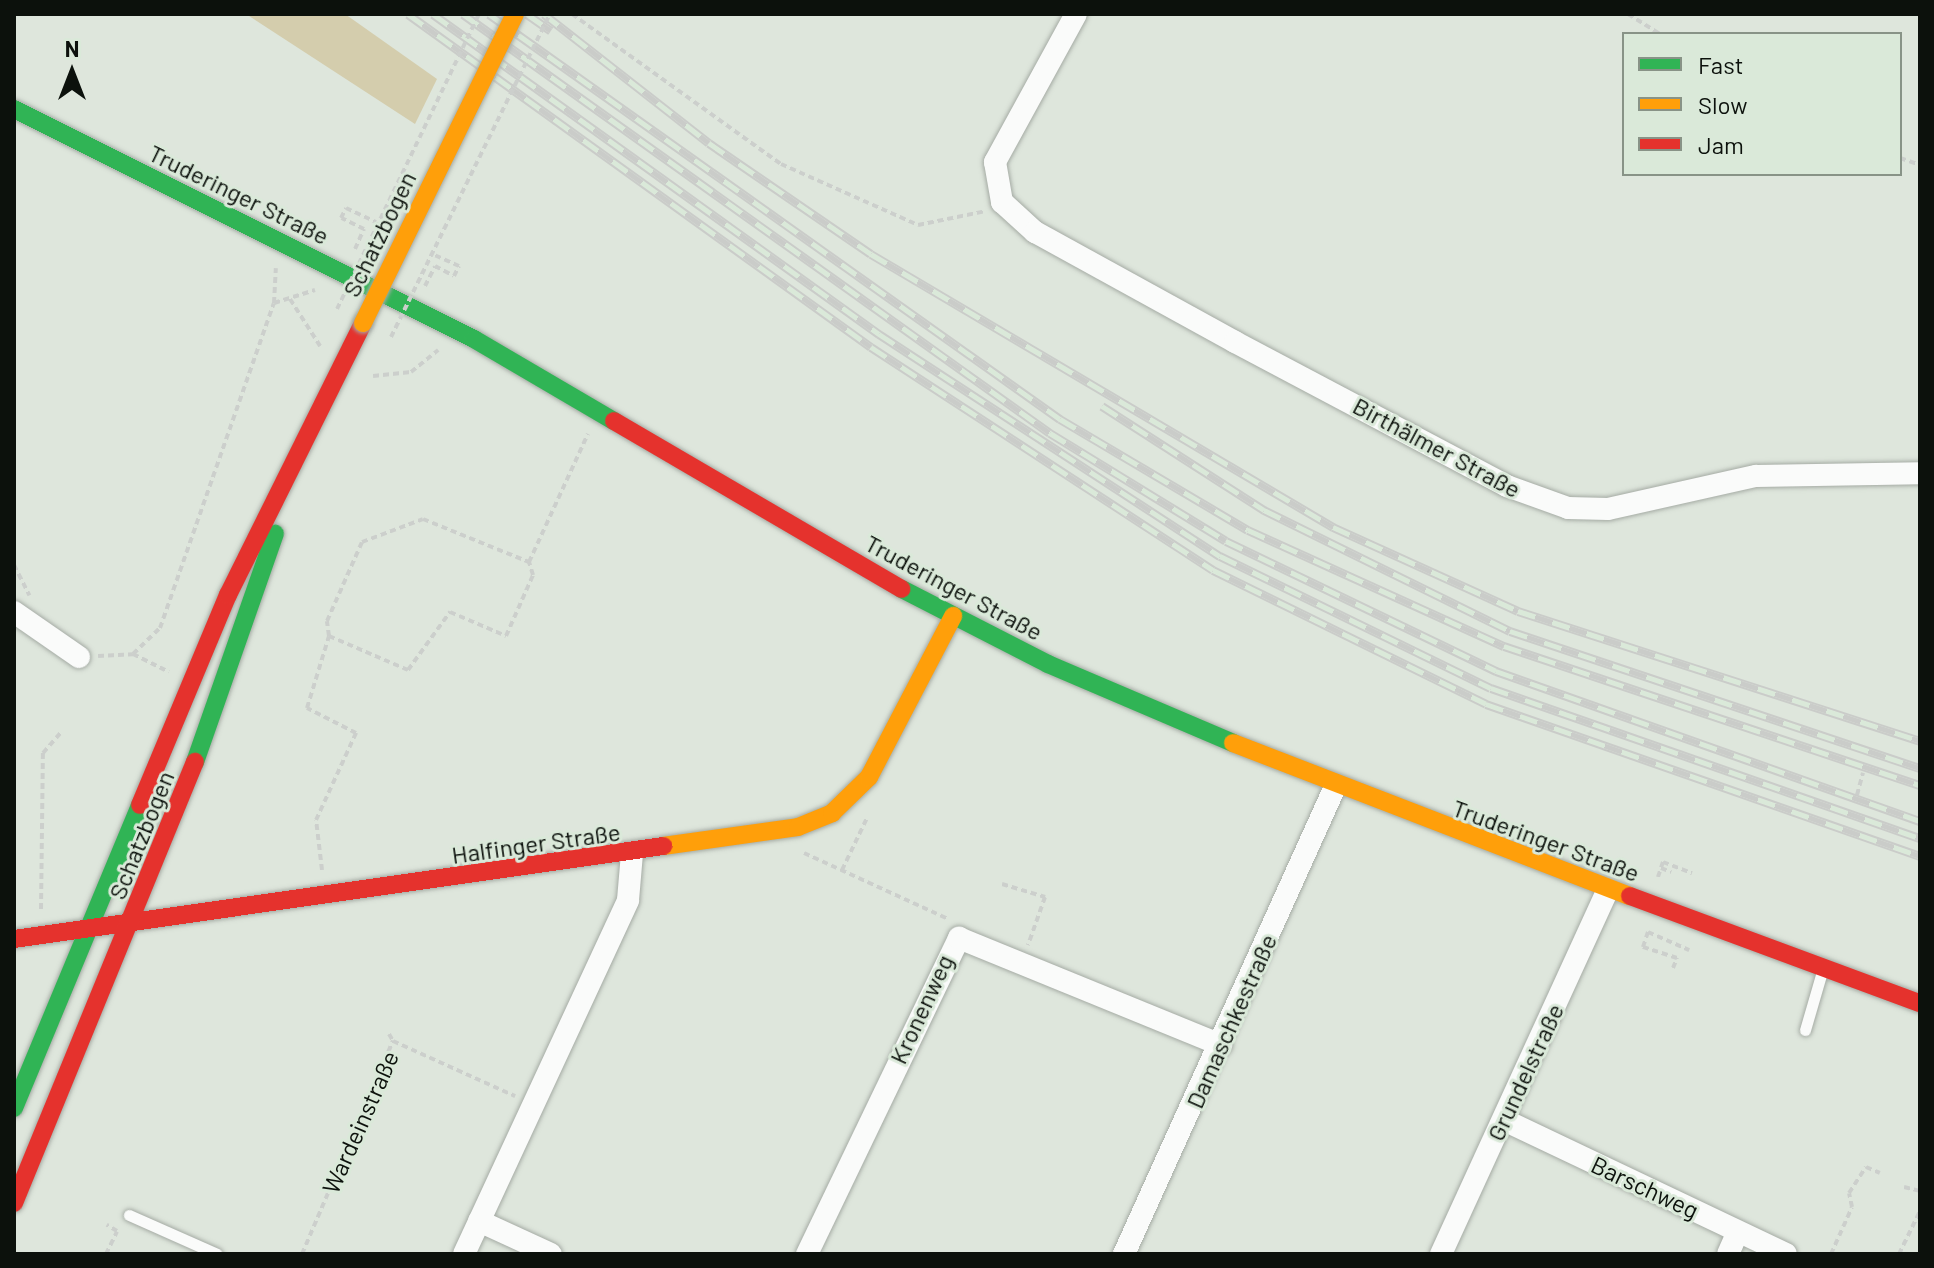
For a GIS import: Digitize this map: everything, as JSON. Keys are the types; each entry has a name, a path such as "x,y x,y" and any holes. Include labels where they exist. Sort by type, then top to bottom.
{"street":[{"name":"Schatzbogen","path":"14,1108 228,595 292,478 363,323 515,14"},
{"path":"1002,202 995,162 1076,14"},
{"name":"Truderinger Straße","path":"14,109 461,332 953,616 1335,787 1920,1003"},
{"name":"Birthälmer Straße","path":"1002,202 1035,232 1540,501 1608,509 1756,476 1920,473"},
{"name":"Schatzbogen","path":"14,1203 129,926 251,616 292,478"},
{"path":"24,608 79,657"},
{"name":"Halfinger Straße","path":"14,939 129,926 781,831 832,813 869,777 953,616"},
{"name":"Damaschkestraße","path":"1124,1254 1335,787"},
{"path":"464,1254 628,900 632,853"},
{"name":"Grundelstraße","path":"1441,1254 1608,890"},
{"name":"Kronenweg","path":"807,1254 959,938 1221,1045"},
{"name":"Barschweg","path":"1504,1120 1786,1254"},
{"path":"479,1221 551,1254"},
{"path":"1728,1254 1738,1232"}],"lane":[{"path":"1805,1030 1823,968"},
{"path":"129,1215 217,1254"}],"path":[{"path":"337,309 376,222 479,14"},
{"path":"391,337 550,14"},
{"path":"572,14 781,164 918,225 974,218 1002,202"},
{"path":"1628,14 1657,32"},
{"path":"355,249 364,229 341,218 346,208 376,222"},
{"path":"425,286 435,266 454,276 459,266 432,254"},
{"path":"133,654 160,628 274,303 277,265"},
{"path":"274,303 321,287"},
{"path":"290,299 320,346"},
{"path":"373,376 411,372 440,349"},
{"path":"329,636 408,670 450,612 506,636 533,575 529,562 589,432"},
{"path":"323,876 316,820 356,733 307,708 329,636 327,621 362,542 423,519 529,562"},
{"path":"14,565 24,608"},
{"path":"79,657 133,654 172,674"},
{"path":"41,935 43,753 61,732"},
{"path":"1857,795 1863,773"},
{"name":"Kronenweg","path":"872,807 842,870 946,916 957,933"},
{"path":"1671,872 1663,862 1692,873"},
{"path":"1002,884 1045,897 1026,948"},
{"path":"1673,968 1677,958 1643,947 1648,932 1654,938 1689,950"},
{"path":"389,1034 393,1041"},
{"name":"Wardeinstraße","path":"302,1254 393,1041 534,1105"},
{"path":"1831,1254 1852,1207 1849,1193 1866,1167 1880,1173"},
{"path":"1904,1187 1920,1191"},
{"path":"1899,1254 1920,1211"},
{"path":"106,1254 117,1231 107,1225"}],"shaded area":[{"path":"246,14 345,14 437,79 415,124"}],"railway":[{"path":"408,14 871,347 1213,570 1486,704 1920,856"},
{"path":"433,14 879,334 1220,556 1491,688 1920,838"},
{"path":"463,14 1050,433 1226,541 1496,671 1920,821"},
{"path":"489,14 1060,419 1248,530 1504,646 1920,785"},
{"path":"527,14 551,31"},
{"path":"544,14 709,143 871,254 1333,527 1518,611 1920,741"},
{"path":"1102,406 1264,510 1510,631 1920,768"}],"traffic: fast":[{"path":"14,109 474,339 614,421"},
{"path":"195,762 275,534"},
{"path":"902,589 1048,664 1233,743"},
{"path":"14,1108 140,805"}],"traffic: slow":[{"path":"363,323 515,14"},
{"path":"663,846 798,827 832,813 869,777 953,616"},
{"path":"1233,743 1630,896"}],"traffic: jam":[{"path":"140,805 228,595 363,323"},
{"path":"614,421 902,589"},
{"path":"14,1203 195,762"},
{"path":"14,939 663,846"},
{"path":"1630,896 1920,1003"}]}
